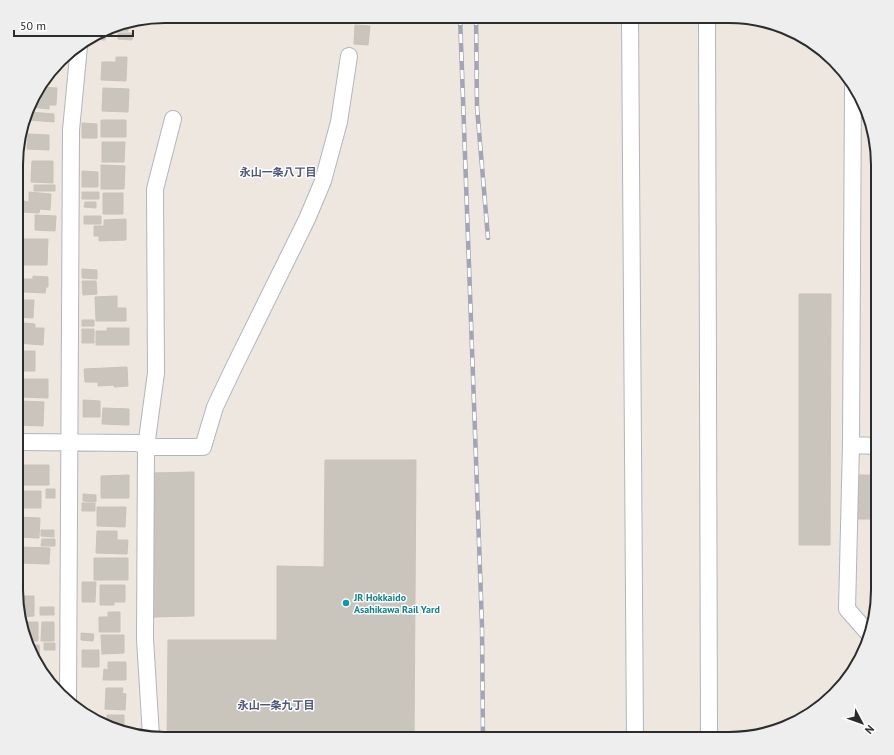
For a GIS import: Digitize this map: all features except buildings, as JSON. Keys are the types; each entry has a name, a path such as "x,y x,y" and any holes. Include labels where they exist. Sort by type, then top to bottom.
{"street":[{"path":"630,23 635,732"},
{"path":"707,23 709,732"},
{"path":"68,694 68,442 71,130 78,52"},
{"path":"23,442 68,442 203,447 215,406 307,219 323,181 339,122 349,56"},
{"path":"853,96 851,446 847,608 865,629"},
{"path":"151,731 145,640 142,445 156,373 155,189 173,119"},
{"path":"851,446 871,446"}],"railway":[{"path":"460,23 482,626 483,732"},
{"path":"476,23 477,107 488,238"}],"place":[{"name":"JR Hokkaido Asahikawa Rail Yard","path":"346,603"}],"district":[{"name":"永山一条八丁目","path":"278,172"},
{"name":"永山一条九丁目","path":"276,705"}]}
